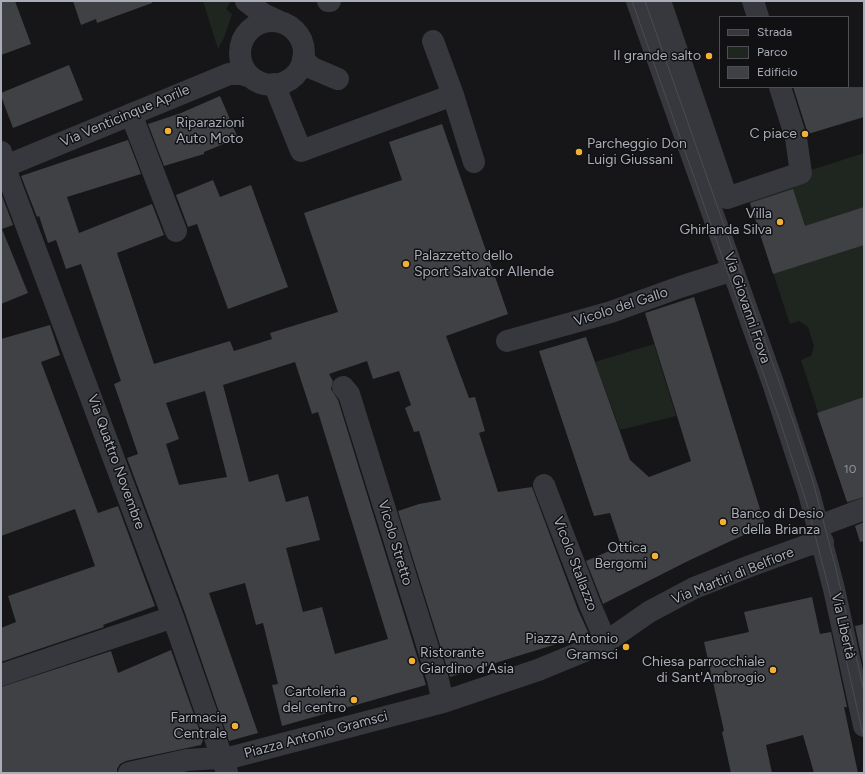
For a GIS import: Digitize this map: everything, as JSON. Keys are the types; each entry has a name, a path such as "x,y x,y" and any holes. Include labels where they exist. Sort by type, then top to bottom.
{"street":[{"path":"246,1 263,14 280,22 290,27 300,37 303,48 303,59 299,69 292,78 284,82 274,84 260,82 251,77 242,66 240,50 244,36 253,26 269,21 280,22"},
{"name":"Via Giovanni Frova","path":"638,1 791,437 821,534"},
{"path":"660,1 727,198 801,173 796,138 780,88"},
{"path":"754,1 758,16"},
{"path":"433,41 453,95 474,162"},
{"path":"303,59 312,68 338,79"},
{"name":"Via Venticinque Aprile","path":"3,162 131,114 229,74 241,74 251,77"},
{"path":"274,84 301,151 453,95"},
{"path":"131,114 176,231"},
{"name":"Via Quattro Novembre","path":"3,162 173,617 212,724 225,766"},
{"name":"Vicolo del Gallo","path":"507,341 611,312 733,270"},
{"name":"Vicolo Stretto","path":"343,387 349,394 354,409 438,680 443,702"},
{"name":"Vicolo Stallazzo","path":"544,485 590,605 606,642"},
{"name":"Via Martiri di Belfiore","path":"606,642 649,612 694,588 808,545 821,534 864,509"},
{"name":"Via Libertà","path":"821,534 848,648 864,726"},
{"path":"1,675 173,617"},
{"name":"Piazza Antonio Gramsci","path":"129,773 187,760 225,766 233,757 443,702 538,670 606,642"}],"green space":[{"path":"203,1 231,1 226,9 232,14 224,38 218,49"},
{"path":"864,153 864,502 849,507 801,360 811,356 814,346 808,327 799,321 790,324 746,191"},
{"path":"654,344 676,416 620,430 595,362"}],"building":[{"path":"1,1 15,1 31,44 1,55"},
{"path":"73,1 152,1 152,3 97,23 96,19 81,25"},
{"path":"69,65 83,100 13,128 1,93"},
{"path":"864,87 864,117 808,134 793,88"},
{"path":"220,96 238,138 204,152 204,154 164,166 148,124 181,113"},
{"path":"442,124 508,314 446,336 469,398 475,397 485,431 479,433 498,492 532,487 578,610 589,634 450,677 398,511 419,504 441,500 419,431 414,432 405,408 411,405 399,371 373,379 367,361 329,374 333,381 331,389 338,400 426,685 282,726 272,685 278,684 263,623 256,625 245,583 209,593 258,733 229,741 185,613 127,458 138,454 114,384 121,381 81,264 66,269 56,240 48,243 39,216 37,217 21,176 128,140 141,174 67,197 79,233 152,204 164,235 117,253 154,364 230,341 234,351 272,339 270,333 338,312 304,213 402,180 389,142","holes":["295,362 312,414 318,412 388,639 335,654 322,607 303,612 286,548 320,540 308,496 286,502 278,474 249,482 223,385","205,391 227,477 179,485 166,444 179,439 166,403"]},
{"path":"213,180 220,197 251,185 288,287 228,309 197,224 188,227 176,195"},
{"name":"Villa Ghirlanda Silva","path":"793,189 805,226 864,207 864,245 773,274 750,203"},
{"path":"1,193 13,225 2,229 28,293 1,304"},
{"path":"694,297 765,525 688,561 603,604 586,561 621,546 610,513 594,516 539,351 586,337 630,460 649,477 691,461 645,313"},
{"path":"50,325 60,355 41,362 98,513 118,506 155,606 103,625 104,627 1,662 1,628 16,622 8,596 95,566 75,509 1,536 1,339"},
{"path":"864,397 864,497 847,502 817,413"},
{"path":"864,522 864,541 860,542 855,526"},
{"name":"Chiesa parrocchiale di Sant'Ambrogio","path":"812,597 820,634 831,632 847,707 844,707 858,773 814,773 803,735 766,745 772,773 731,773 722,732 724,731 704,642 749,632 744,612"},
{"path":"864,624 864,668 855,626"},
{"path":"171,650 203,740 201,745 126,761 120,764 117,769 117,773 1,773 1,687 111,651 118,673"}],"tram line":[{"path":"632,1 778,415 807,504 839,628 864,739"},
{"path":"645,1 812,478 836,569 864,691"}],"place":[{"name":"Il grande salto","path":"709,56"},
{"name":"Riparazioni Auto Moto","path":"168,131"},
{"name":"C piace","path":"805,134"},
{"name":"Parcheggio Don Luigi Giussani","path":"579,152"},
{"name":"Villa Ghirlanda Silva","path":"780,222"},
{"name":"Palazzetto dello Sport Salvator Allende","path":"406,264"},
{"name":"Banco di Desio e della Brianza","path":"723,522"},
{"name":"Ottica Bergomi","path":"655,556"},
{"name":"Piazza Antonio Gramsci","path":"626,647"},
{"name":"Ristorante Giardino d'Asia","path":"412,661"},
{"name":"Chiesa parrocchiale di Sant'Ambrogio","path":"773,670"},
{"name":"Cartoleria del centro","path":"354,700"},
{"name":"Farmacia Centrale","path":"235,726"}]}
